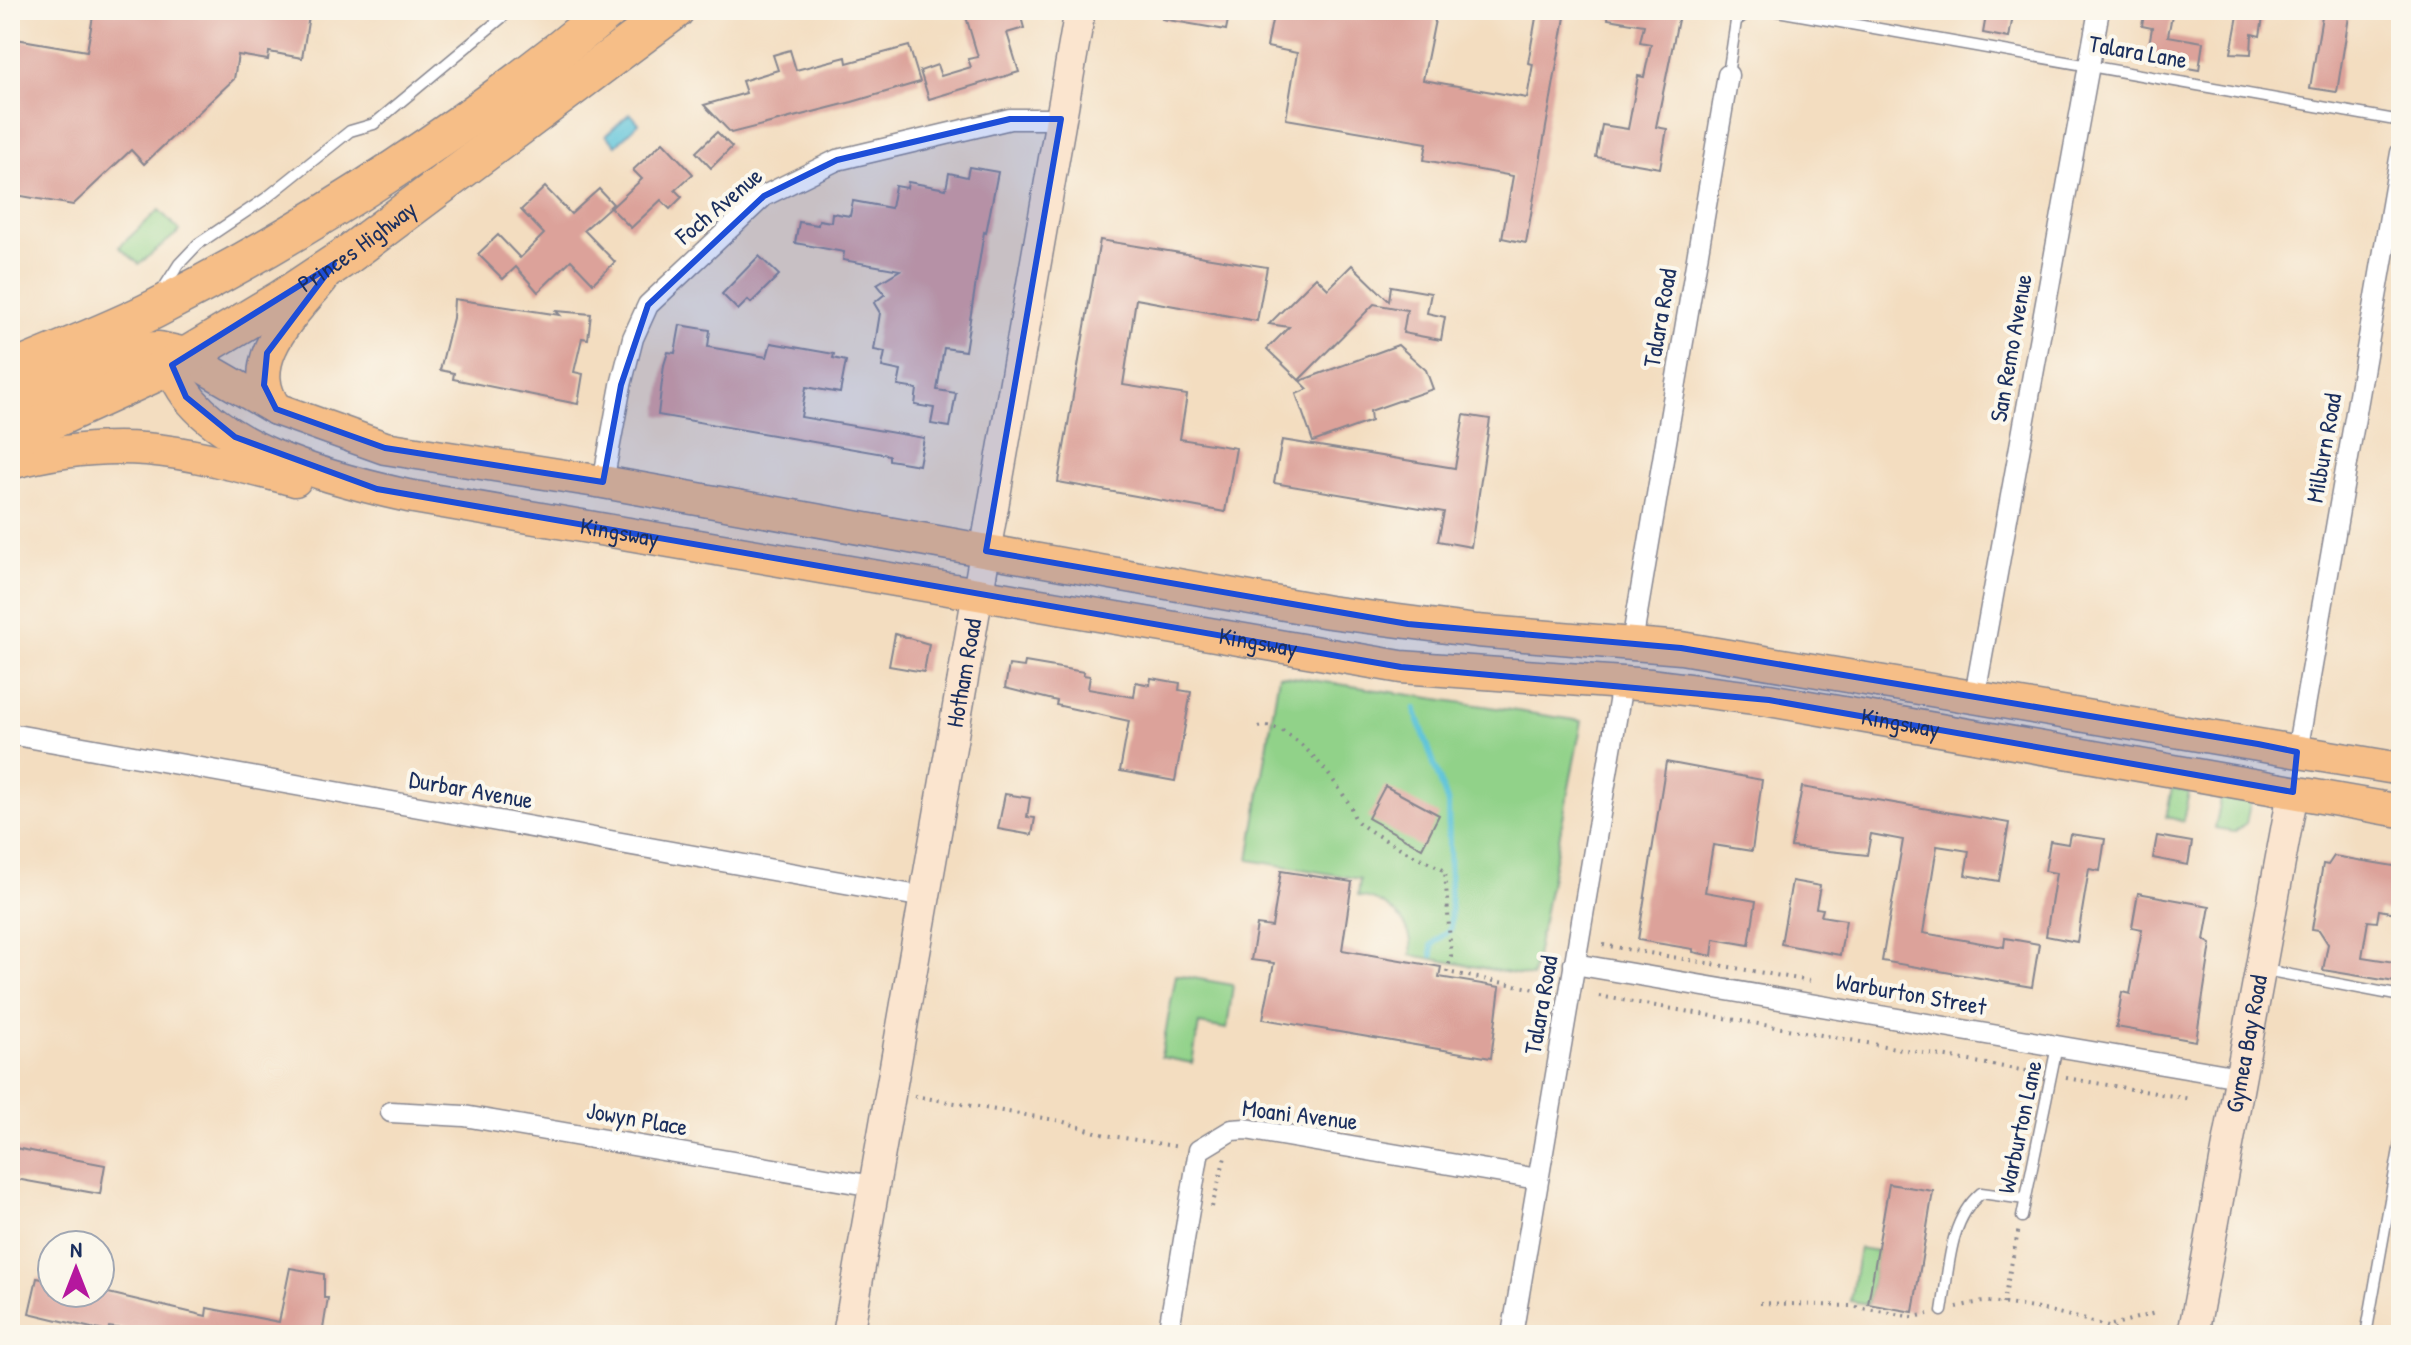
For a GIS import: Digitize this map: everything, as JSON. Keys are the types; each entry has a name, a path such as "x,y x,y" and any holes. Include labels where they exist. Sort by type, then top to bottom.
{"highway":[{"name":"Princes Highway","path":"10,372 152,311 211,279 398,165 572,41 609,10"},
{"name":"Princes Highway","path":"10,439 176,359 334,264 675,10"},
{"path":"176,359 186,310 211,279"},
{"name":"Kingsway","path":"10,406 127,355 143,351 176,359"}],"main road":[{"path":"276,409 264,385 267,353 279,332 334,264"},
{"name":"Kingsway","path":"176,359 276,409 385,448 603,482 1392,621 1632,643 1975,695 2401,769"},
{"name":"Kingsway","path":"176,359 186,397 235,437 298,464 408,496 1401,667 1622,684 1769,700 2401,811"},
{"path":"10,463 86,447 140,446 225,462 336,490 408,496"},
{"name":"Gymea Bay Road","path":"2293,792 2297,752"}],"street":[{"name":"Hotham Road","path":"848,1335 1080,10"},
{"name":"San Remo Avenue","path":"1975,695 2099,10"},
{"name":"Talara Road","path":"1632,643 1728,75"},
{"name":"Foch Avenue","path":"603,482 623,374 633,338 648,305 764,196 837,160 1010,119 1061,119"},
{"name":"Milburn Road","path":"2297,752 2396,208 2401,153"},
{"name":"Talara Road","path":"1512,1335 1622,684"},
{"name":"Durbar Avenue","path":"10,734 924,897"},
{"name":"Gymea Bay Road","path":"2193,1335 2293,792"},
{"name":"Warburton Street","path":"1574,964 2239,1077"},
{"name":"Jowyn Place","path":"391,1112 464,1116 873,1186"},
{"name":"Moani Avenue","path":"1199,1150 1232,1130 1246,1129 1538,1179"},
{"path":"1168,1335 1199,1150"}],"lane":[{"path":"152,311 179,264 198,244 265,199 350,131 374,124 511,10"},
{"name":"Talara Road","path":"1728,75 1736,21 1751,10"},
{"name":"Talara Lane","path":"1772,10 2088,63 2401,121"},
{"path":"2259,969 2401,996"},
{"name":"Warburton Lane","path":"2022,1217 2057,1046"},
{"path":"2366,1335 2401,1138"},
{"path":"1942,1311 1957,1225 1966,1206 1981,1193 2025,1199"}],"path":[{"path":"1259,727 1269,724 1287,732 1325,770 1350,804 1356,821 1445,871 1451,946 1447,972 1569,994"},
{"path":"1599,996 2191,1099"},
{"path":"912,1096 1061,1121 1105,1135 1199,1150"},
{"name":"Moani Avenue","path":"1212,1209 1228,1150"},
{"path":"2003,1304 2022,1217"},
{"path":"1760,1303 1850,1306 1913,1317 1984,1302 2109,1326 2127,1335"},
{"path":"2109,1326 2155,1313"}],"highlighted area":[{"path":"1010,119 1061,119 986,551 1408,624 1681,648 2258,744 2297,752 2293,792 1769,700 1401,667 377,489 235,437 186,397 172,365 334,264 267,353 264,385 276,409 385,448 603,482 621,385 648,305 764,196 837,160"}],"green space":[{"path":"159,210 180,231 139,264 119,247"},
{"path":"1279,675 1582,721 1532,977 1411,955 1411,943 1404,923 1379,902 1358,896 1360,879 1249,860"},
{"path":"2172,788 2189,792 2183,821 2166,817"},
{"path":"2222,794 2251,799 2246,823 2234,832 2215,829"},
{"path":"1176,975 1233,985 1227,1029 1199,1024 1192,1063 1161,1057"},
{"path":"1859,1248 1878,1251 1868,1304 1850,1301"}],"water":[{"path":"630,113 639,123 616,145 606,135"}],"building":[{"path":"94,10 310,10 302,58 269,52 268,60 238,55 234,79 144,164 131,150 73,205 10,194 10,38 87,51"},
{"path":"964,10 1019,10 1024,28 1007,33 1019,72 929,99 920,71 937,65 941,76 971,67 968,59 978,57"},
{"path":"1163,10 1230,10 1226,30 1162,19"},
{"path":"1274,10 1437,10 1423,80 1527,98 1533,64 1528,63 1537,12 1565,17 1526,243 1502,238 1513,176 1424,160 1427,143 1286,119 1297,53 1267,47"},
{"path":"1609,10 1680,10 1656,127 1667,129 1660,168 1596,157 1602,125 1628,129 1638,76 1644,77 1651,44 1640,42 1644,25 1608,19"},
{"path":"1987,10 2014,10 2009,38 1983,33"},
{"path":"2145,10 2173,10 2168,36 2203,42 2199,70 2153,62 2155,51 2148,50 2152,28 2142,26"},
{"path":"2239,10 2264,12 2260,36 2252,34 2251,54 2231,53"},
{"path":"2323,10 2350,10 2337,92 2310,88"},
{"path":"909,46 920,82 852,102 731,133 704,105 746,93 742,81 778,70 773,55 790,50 796,70 846,57 847,63"},
{"path":"717,132 732,147 711,168 696,152"},
{"path":"663,142 693,174 675,190 682,197 670,209 661,200 631,228 611,208 642,179 633,170"},
{"path":"969,167 998,172 984,232 965,351 944,348 937,390 956,393 950,427 931,424 934,408 915,405 917,389 898,386 901,371 882,367 885,352 874,350 880,313 874,303 885,294 877,284 900,270 843,260 844,252 795,243 799,222 818,225 819,220 831,222 832,213 850,216 853,201 891,208 895,186 907,188 908,182 946,189 949,173 967,177"},
{"path":"545,187 571,214 599,189 613,204 584,230 615,262 593,283 571,260 538,292 516,267 503,279 478,254 498,235 520,258 544,234 521,210"},
{"path":"1100,240 1267,267 1257,321 1136,299 1123,385 1187,395 1180,439 1236,448 1225,512 1058,482"},
{"path":"759,256 779,275 751,303 748,300 738,310 722,294"},
{"path":"1352,265 1389,301 1391,286 1431,293 1427,313 1445,317 1441,340 1403,333 1407,310 1374,304 1299,380 1267,349 1289,327 1269,324 1316,277 1328,289"},
{"path":"454,299 560,315 556,311 591,314 588,339 582,338 574,372 583,374 578,404 453,379 454,373 440,370 453,318"},
{"path":"680,325 710,330 708,347 767,357 771,343 834,354 833,358 846,361 840,393 806,387 801,417 924,438 919,465 889,460 889,455 658,415 664,365 668,352 675,353"},
{"path":"1398,345 1426,370 1433,389 1370,411 1371,421 1313,442 1296,394 1308,389 1300,381"},
{"path":"1464,415 1490,419 1471,547 1438,541 1444,512 1274,483 1282,440 1455,468"},
{"path":"895,634 929,644 924,672 889,666"},
{"path":"1025,662 1084,672 1083,675 1090,676 1088,689 1134,697 1136,682 1150,685 1151,678 1180,683 1179,690 1191,692 1175,781 1120,771 1129,721 1056,705 1057,701 1005,688 1009,665 1024,667"},
{"path":"1666,762 1762,780 1752,851 1713,845 1705,892 1756,901 1749,945 1714,939 1712,956 1693,952 1693,949 1638,940"},
{"path":"1385,786 1439,815 1422,848 1368,818"},
{"path":"1802,787 2009,823 1999,881 1965,875 1969,851 1937,846 1923,933 2004,947 2005,938 2039,944 2032,987 1882,961 1903,840 1871,834 1867,855 1791,847"},
{"path":"1005,794 1030,798 1027,817 1035,818 1032,835 998,829"},
{"path":"2070,834 2105,839 2100,871 2089,869 2077,942 2046,936 2056,873 2045,871 2050,841 2068,844"},
{"path":"2157,836 2192,842 2188,865 2153,858"},
{"path":"2334,856 2400,867 2401,914 2379,910 2377,922 2368,921 2362,957 2401,963 2401,983 2323,970 2328,944 2319,930 2312,929 2323,864 2328,865"},
{"path":"1281,871 1352,882 1342,950 1441,967 1439,977 1500,987 1491,1058 1263,1019 1274,963 1251,960 1257,925 1272,927"},
{"path":"1792,881 1820,886 1816,908 1823,909 1821,916 1846,920 1840,955 1781,944"},
{"path":"2138,893 2210,906 2204,940 2211,944 2196,1041 2116,1027 2122,992 2130,994 2142,929 2132,927"},
{"path":"10,1147 105,1165 100,1194 10,1178"},
{"path":"1889,1184 1933,1191 1913,1312 1868,1304"},
{"path":"290,1268 324,1274 324,1298 328,1298 322,1335 173,1335 109,1327 108,1332 29,1313 36,1282 36,1309 116,1309 116,1295 206,1316 207,1308 279,1322"}],"waterway":[{"path":"1415,709 1448,804 1451,928 1432,945 1432,955"}]}
